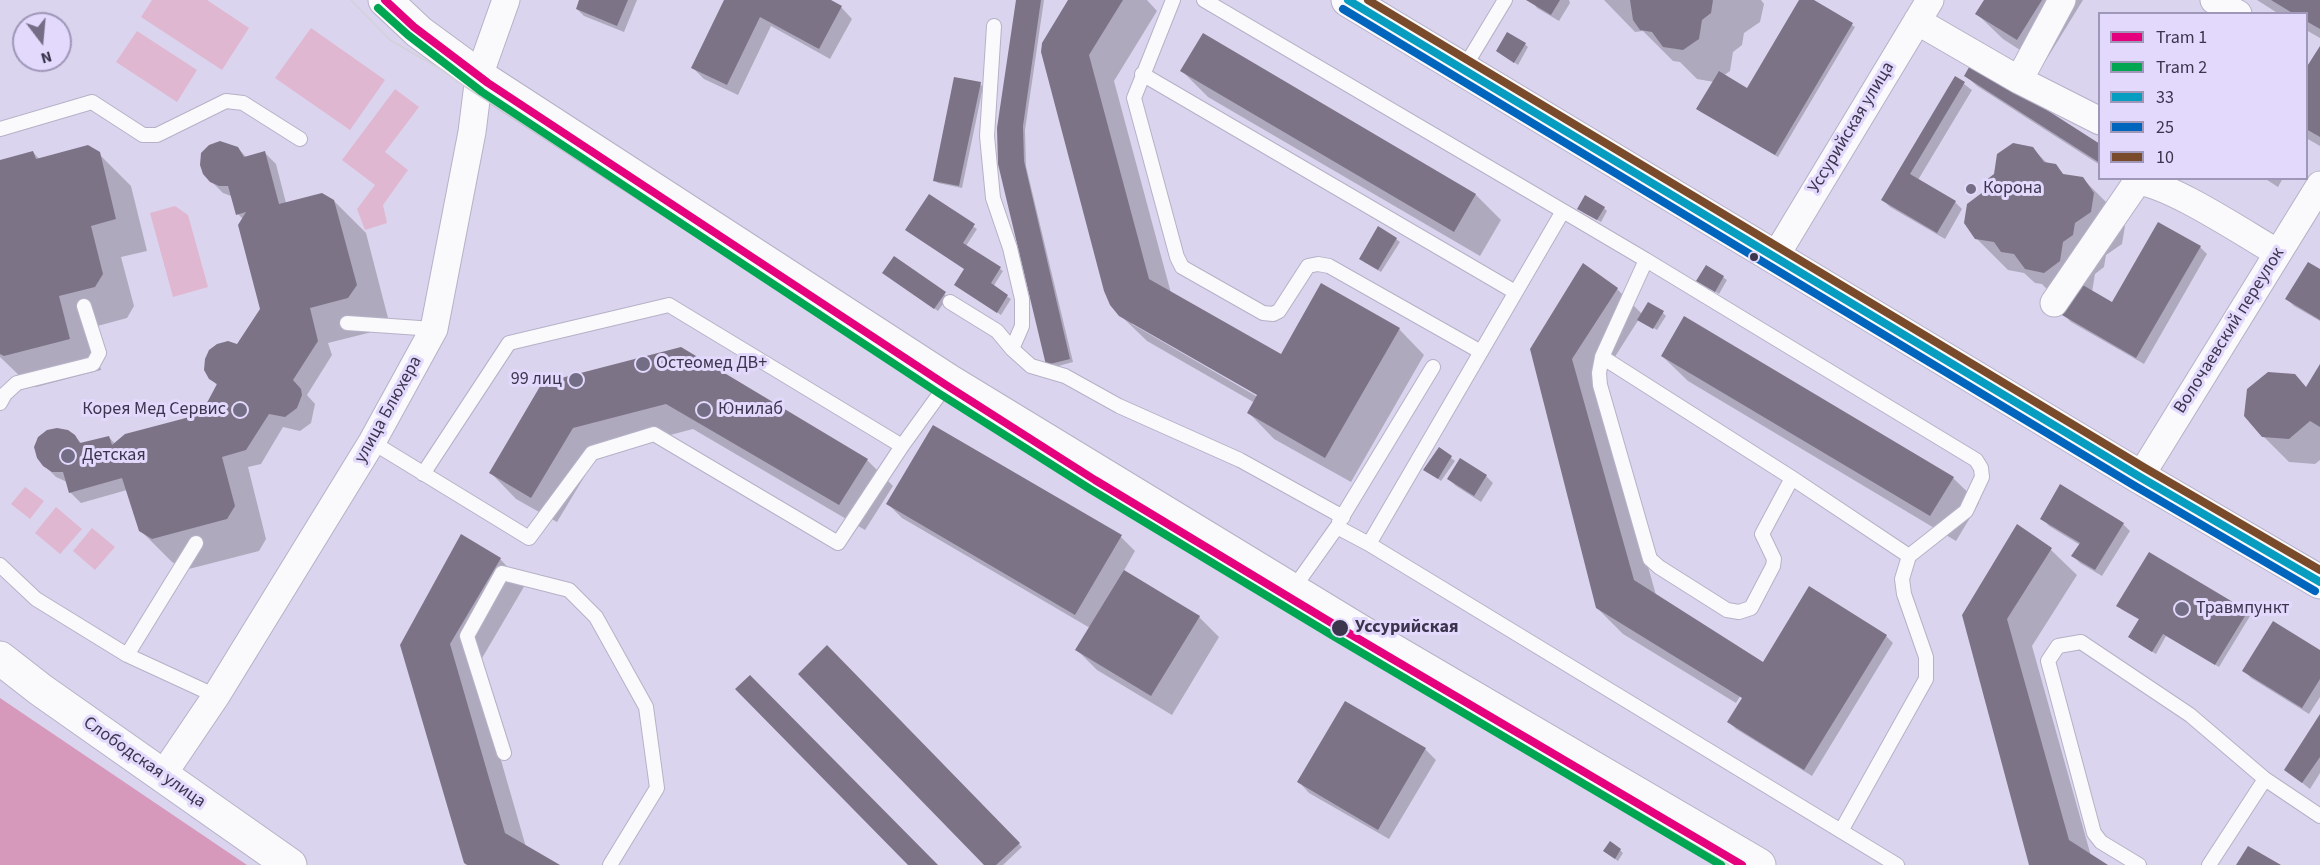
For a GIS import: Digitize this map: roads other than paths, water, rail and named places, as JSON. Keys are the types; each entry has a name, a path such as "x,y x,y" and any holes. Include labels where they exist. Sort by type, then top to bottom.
{"main road":[{"path":"385,0 419,32 479,76 949,381 1363,633 1759,865"},
{"path":"1348,0 2140,477 2320,582"},
{"name":"Слободская улица","path":"0,658 40,690 290,865"}],"street":[{"name":"улица Блюхера","path":"162,776 216,696 372,442 434,329 472,132 479,76 506,0"},
{"path":"2019,80 2062,0"},
{"path":"2214,0 2235,12"},
{"path":"1921,7 2019,80 2098,120"},
{"name":"Уссурийская улица","path":"1775,257 1921,7"},
{"path":"2054,303 2137,182 2147,182 2167,189 2278,253"},
{"name":"Волочаевский переулок","path":"2140,477 2278,253 2317,197"}],"lane":[{"path":"1173,0 1134,93 1134,104 1177,258 1182,267 1263,313 1273,314 1279,311 1308,267 1318,264 1329,266 1481,352"},
{"path":"1204,0 1646,260 1976,460 1981,468 1982,477 1966,511 1909,556 1902,579 1904,594 1926,657 1926,679 1841,831"},
{"path":"1464,69 1506,0"},
{"path":"994,26 987,136 993,198 1010,248 1022,299 1022,326 1012,349"},
{"path":"1142,74 1515,292"},
{"path":"0,129 92,102 143,135 157,135 226,101 243,104 300,139"},
{"path":"1369,544 1563,211"},
{"path":"1646,260 1602,357 1599,373 1600,385 1650,559 1727,610 1739,612 1751,608 1773,566 1774,559 1762,534 1792,478"},
{"path":"950,302 997,331 1031,366 1065,376 1119,406 1240,460 1340,522 1369,544 1897,865"},
{"path":"423,474 509,343 669,305 902,447"},
{"path":"0,403 5,393 16,383 93,364 99,353 84,306"},
{"path":"347,323 434,329"},
{"path":"1602,357 1792,478 1909,556"},
{"path":"1293,589 1340,522 1434,367"},
{"path":"372,442 529,538 592,453 654,434 838,543 949,381"},
{"path":"127,656 196,543"},
{"path":"0,565 36,599 127,656 216,696"},
{"path":"504,753 467,636 502,573 569,590 596,617 646,707 657,788 610,865"},
{"path":"2139,865 2102,842 2094,833 2048,661 2058,646 2081,642 2190,715 2265,779 2320,816"},
{"path":"2209,865 2265,779"}],"tram line":[{"path":"351,0 390,40 444,71 940,393 1251,585 1729,865"},
{"name":"1","path":"385,0 414,27 488,83 946,385 1095,480 1340,628 1742,865"},
{"name":"2","path":"378,8 408,35 482,92 940,394 1090,489 1335,637 1721,865"}],"place":[{"name":"Корона","path":"1971,189"},
{"name":"Остеомед ДВ+","path":"643,364"},
{"name":"99 лиц","path":"576,380"},
{"name":"Корея Мед Сервис","path":"240,410"},
{"name":"Юнилаб","path":"704,410"},
{"name":"Детская","path":"68,456"},
{"name":"Травмпункт","path":"2182,609"},
{"name":"Уссурийская","path":"1340,628"}]}
